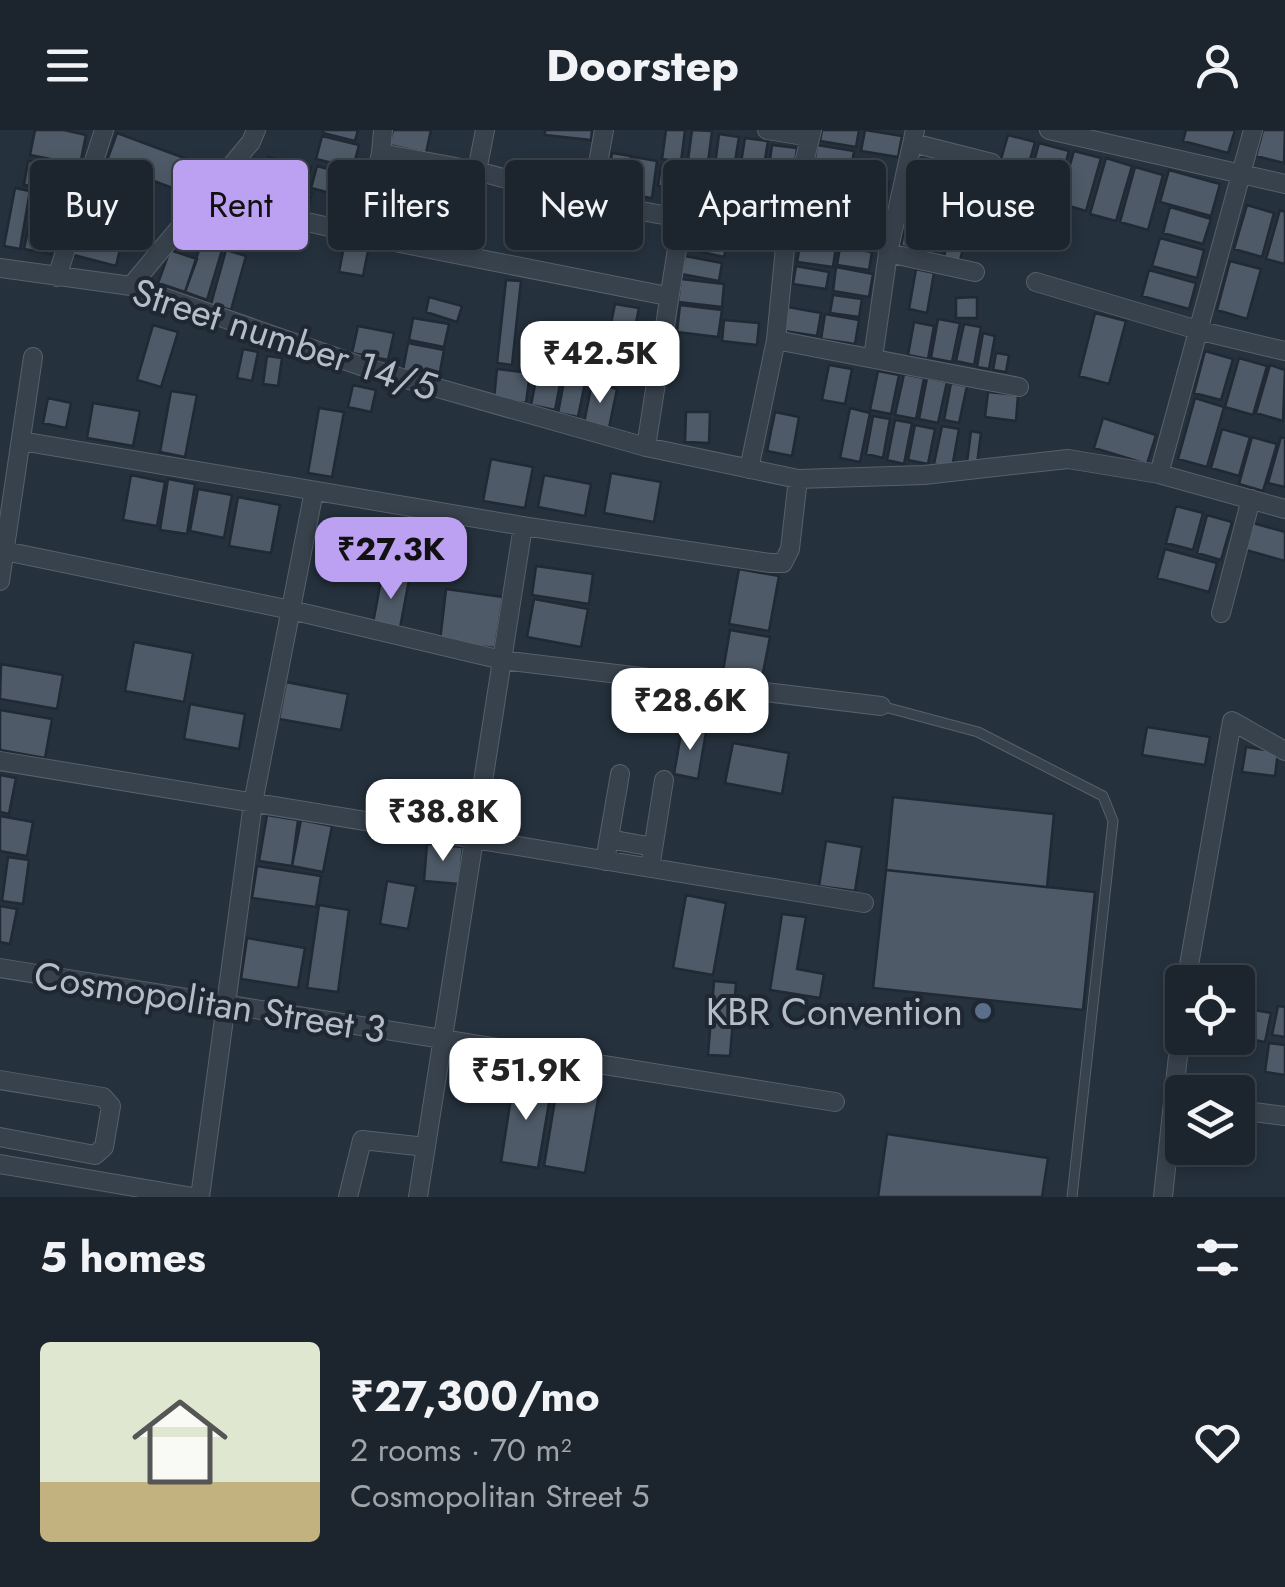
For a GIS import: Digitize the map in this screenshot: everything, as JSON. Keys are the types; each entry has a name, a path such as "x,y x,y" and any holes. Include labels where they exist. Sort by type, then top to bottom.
{"street":[{"path":"57,278 104,130"},
{"path":"235,160 256,130"},
{"path":"379,160 383,130"},
{"path":"479,160 485,130"},
{"path":"598,160 604,130"},
{"path":"767,130 811,134 805,160"},
{"path":"1049,130 1285,184"},
{"path":"1159,474 1253,130"},
{"path":"872,358 888,253 914,136 981,160"},
{"path":"381,153 418,160"},
{"path":"132,286 173,234"},
{"path":"438,250 667,296"},
{"path":"646,447 676,250"},
{"path":"749,469 776,340 785,250"},
{"path":"888,253 975,272"},
{"name":"Street number 14/5","path":"0,268 132,286 367,368 646,447 749,469 798,478 924,475 1068,459 1159,474 1285,508"},
{"path":"1036,282 1201,331 1285,351"},
{"path":"776,340 1019,387"},
{"path":"0,581 33,357"},
{"path":"21,441 523,526 783,563 790,550 798,478"},
{"path":"0,1164 196,1197 253,802 314,490"},
{"path":"1221,613 1251,499"},
{"path":"418,1197 523,526"},
{"path":"4,550 291,610 502,660 881,706"},
{"path":"1189,965 1232,721 1285,750"},
{"path":"0,761 864,903"},
{"path":"606,861 620,774"},
{"path":"650,868 664,780"},
{"path":"609,839 653,846"},
{"name":"Cosmopolitan Street 3","path":"0,968 835,1102"},
{"path":"0,1080 103,1097 111,1106 104,1148 95,1155 0,1137"},
{"path":"1255,1112 1285,1116"},
{"path":"348,1197 362,1140 426,1148"},
{"path":"1163,1197 1168,1165"}],"lane":[{"path":"881,706 978,732 1103,796 1114,821 1072,1197"}],"building":[{"path":"35,130 86,135 81,160 30,155"},
{"path":"323,130 358,130 355,141"},
{"path":"393,130 431,130 426,153 389,145"},
{"path":"545,130 592,130 591,140 545,135"},
{"path":"666,130 685,130 681,160 662,159"},
{"path":"692,130 712,131 708,160 688,160"},
{"path":"822,130 859,130 856,147 820,141"},
{"path":"865,130 902,136 898,157 861,151"},
{"path":"1186,130 1235,130 1228,153 1183,141"},
{"path":"1263,130 1285,130 1284,163 1256,156"},
{"path":"117,133 187,159 173,160 173,188 153,181 153,160 107,160"},
{"path":"719,134 739,137 735,160 716,160"},
{"path":"1008,135 1035,142 1030,160 1001,160"},
{"path":"322,136 359,145 355,160 316,159"},
{"path":"745,138 768,141 765,160 741,160"},
{"path":"1039,143 1069,151 1066,160 1034,160"},
{"path":"772,145 797,148 795,160 770,160"},
{"path":"817,145 854,151 853,160 815,160"},
{"path":"1074,151 1101,158 1086,211 1070,206"},
{"path":"612,153 631,156 630,160 611,160"},
{"path":"634,157 657,161 652,198 643,197 643,160"},
{"path":"1106,158 1132,166 1116,221 1090,214"},
{"path":"28,161 30,161 30,186 24,185"},
{"path":"661,165 663,165 663,187 658,186"},
{"path":"317,166 328,169 328,192 311,188"},
{"path":"1135,167 1163,175 1148,230 1120,222"},
{"path":"1169,170 1220,184 1211,216 1160,202"},
{"path":"15,188 30,191 20,249 4,246"},
{"path":"1247,205 1274,213 1262,257 1234,249"},
{"path":"1170,207 1211,219 1203,244 1163,233"},
{"path":"1280,210 1285,212 1285,264 1266,259"},
{"path":"906,220 906,247 901,246"},
{"path":"30,221 30,250 52,250 51,254 24,249"},
{"path":"1160,238 1204,250 1197,278 1152,266"},
{"path":"71,250 120,250 116,266 70,254"},
{"path":"170,250 197,259 185,292 158,283"},
{"path":"199,250 222,250 207,300 185,292"},
{"path":"226,250 246,256 231,310 211,304"},
{"path":"343,250 368,250 363,276 339,272"},
{"path":"692,250 726,250 724,257"},
{"path":"799,250 836,250 833,267 797,262"},
{"path":"840,250 872,252 869,270 837,265"},
{"path":"946,250 963,250 960,261 944,257"},
{"path":"685,256 722,263 719,281 681,274"},
{"path":"1230,261 1261,269 1247,319 1217,310"},
{"path":"796,266 829,272 826,289 793,284"},
{"path":"836,267 873,274 869,297 833,291"},
{"path":"916,269 934,273 927,313 909,309"},
{"path":"1149,270 1196,283 1189,309 1142,296"},
{"path":"681,279 724,284 722,307 678,302"},
{"path":"506,280 521,281 512,365 497,363"},
{"path":"833,295 862,299 859,317 830,313"},
{"path":"429,297 462,306 457,322 426,312"},
{"path":"977,297 977,318 956,318 956,298"},
{"path":"615,304 639,308 630,353 606,348"},
{"path":"680,305 722,310 718,337 677,332"},
{"path":"788,307 821,313 817,336 784,331"},
{"path":"1095,313 1126,321 1109,384 1079,376"},
{"path":"825,314 859,320 855,344 821,339"},
{"path":"413,318 449,324 444,347 409,340"},
{"path":"938,319 960,323 952,362 931,358"},
{"path":"724,320 759,323 757,345 722,341"},
{"path":"914,322 934,326 928,359 908,355"},
{"path":"964,324 981,327 974,365 956,361"},
{"path":"153,325 178,332 161,387 137,380"},
{"path":"358,326 394,333 388,360 352,353"},
{"path":"983,333 995,336 989,369 977,367"},
{"path":"545,334 569,338 555,410 531,405"},
{"path":"572,339 593,344 578,417 558,413"},
{"path":"408,343 444,350 439,377 403,370"},
{"path":"243,349 258,352 252,381 237,378"},
{"path":"1205,351 1233,359 1221,400 1194,393"},
{"path":"996,353 1009,355 1006,372 993,370"},
{"path":"267,356 282,358 278,386 263,384"},
{"path":"1239,358 1267,366 1253,415 1225,407"},
{"path":"829,365 852,369 845,404 822,400"},
{"path":"1270,365 1285,370 1283,421 1256,413"},
{"path":"497,369 530,373 526,403 494,399"},
{"path":"878,371 899,375 891,414 870,410"},
{"path":"904,374 924,378 916,419 895,415"},
{"path":"927,378 947,382 938,423 919,419"},
{"path":"592,383 617,389 609,428 584,423"},
{"path":"951,383 967,386 959,423 944,420"},
{"path":"353,385 376,390 371,412 348,407"},
{"path":"171,391 197,395 185,457 160,452"},
{"path":"988,392 1018,395 1016,421 985,417"},
{"path":"48,398 71,403 66,428 43,423"},
{"path":"1195,398 1224,407 1207,467 1178,459"},
{"path":"93,403 140,411 133,446 87,438"},
{"path":"319,408 344,412 332,477 308,473"},
{"path":"850,408 870,413 860,462 840,458"},
{"path":"686,412 710,412 709,443 685,442"},
{"path":"775,412 799,417 792,456 767,451"},
{"path":"873,416 890,419 883,458 866,454"},
{"path":"1103,418 1156,435 1147,464 1094,448"},
{"path":"895,420 912,423 904,464 887,460"},
{"path":"915,425 935,429 928,464 908,460"},
{"path":"942,426 959,429 952,468 934,464"},
{"path":"1222,429 1250,437 1239,476 1211,468"},
{"path":"971,431 981,433 977,464 967,462"},
{"path":"1252,437 1277,444 1263,491 1239,484"},
{"path":"1281,437 1285,438 1285,487 1268,483"},
{"path":"491,459 533,467 525,508 483,501"},
{"path":"611,473 661,482 654,522 604,513"},
{"path":"131,475 165,482 157,526 123,520"},
{"path":"544,475 591,484 585,516 538,507"},
{"path":"168,479 195,484 187,534 160,530"},
{"path":"198,489 232,495 224,538 190,531"},
{"path":"238,497 280,505 271,553 229,546"},
{"path":"1176,506 1203,513 1193,550 1166,543"},
{"path":"1207,515 1232,522 1221,560 1197,553"},
{"path":"1253,523 1285,532 1285,561 1246,550"},
{"path":"1165,549 1217,563 1209,592 1157,578"},
{"path":"536,566 593,574 589,604 532,595"},
{"path":"739,569 779,576 769,631 729,624"},
{"path":"382,575 409,580 400,628 373,623"},
{"path":"446,589 503,597 495,648 440,641"},
{"path":"534,599 588,609 581,647 527,637"},
{"path":"730,630 770,637 762,678 723,671"},
{"path":"134,642 193,653 184,702 125,691"},
{"path":"1,664 63,675 57,709 0,699"},
{"path":"286,682 348,694 341,730 279,719"},
{"path":"190,704 245,714 239,749 184,739"},
{"path":"0,710 52,719 45,758 0,750"},
{"path":"1147,727 1210,737 1205,765 1142,755"},
{"path":"682,728 706,732 698,779 674,774"},
{"path":"733,743 789,753 782,794 725,783"},
{"path":"1246,747 1278,752 1275,776 1242,772"},
{"path":"0,775 16,778 9,814 0,812"},
{"path":"893,797 1054,814 1047,887 886,870"},
{"path":"267,815 298,820 292,866 259,861"},
{"path":"0,816 33,822 27,856 0,851"},
{"path":"301,820 332,826 323,872 292,866"},
{"path":"826,841 862,847 855,891 819,886"},
{"path":"427,844 463,847 459,884 424,881"},
{"path":"8,857 29,860 23,904 2,901"},
{"path":"257,866 321,876 316,907 252,898"},
{"path":"886,870 1095,892 1083,1010 873,988"},
{"path":"387,881 416,886 408,929 380,924"},
{"path":"686,895 726,903 713,975 673,968"},
{"path":"319,905 349,910 338,992 307,988"},
{"path":"0,906 17,909 10,944 0,942"},
{"path":"782,914 806,917 797,969 824,974 820,998 770,990"},
{"path":"247,938 305,948 298,988 241,979"},
{"path":"714,981 736,983 730,1056 708,1055"},
{"path":"1278,1006 1285,1007 1285,1037 1272,1035"},
{"path":"1255,1010 1271,1013 1265,1042 1255,1040"},
{"path":"1269,1043 1285,1045 1285,1075 1265,1072"},
{"path":"559,1076 601,1083 585,1173 544,1166"},
{"path":"514,1079 552,1085 538,1168 501,1162"},
{"path":"887,1134 1048,1158 1042,1197 878,1197"}],"place":[{"name":"KBR Convention","path":"983,1011"}]}
